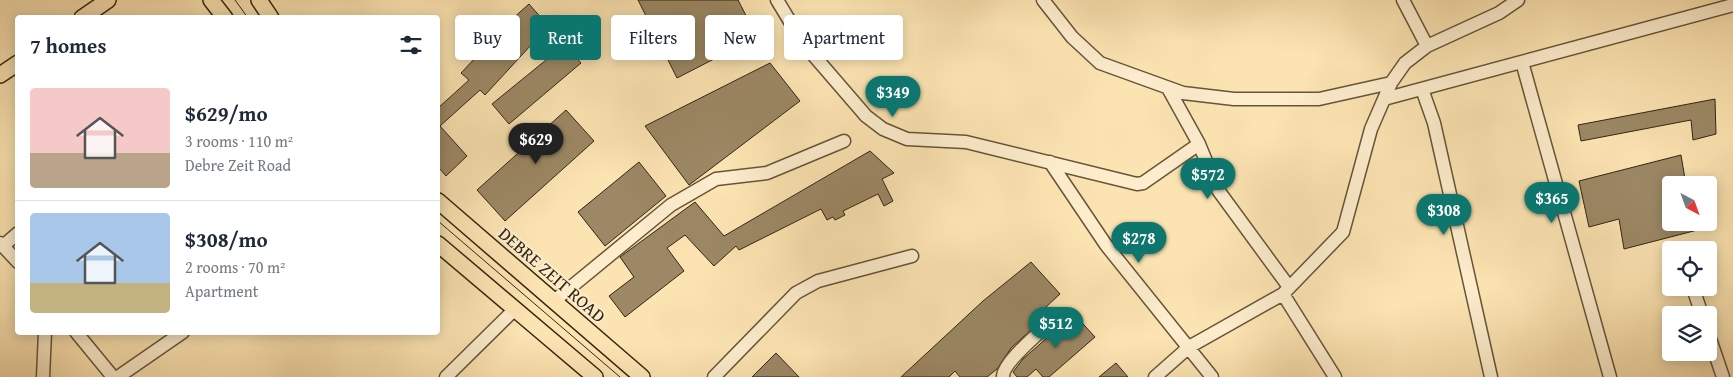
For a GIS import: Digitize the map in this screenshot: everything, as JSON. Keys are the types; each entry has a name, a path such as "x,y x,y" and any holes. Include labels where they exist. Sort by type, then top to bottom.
{"main road":[{"path":"86,15 108,0"},
{"path":"211,0 223,15"},
{"path":"259,0 269,15"},
{"path":"0,75 15,65"},
{"name":"DEBRE ZEIT ROAD","path":"440,203 642,377"},
{"path":"440,246 595,377"}],"street":[{"path":"777,0 803,43 866,116 883,129 907,139 966,142 1137,184 1143,183 1199,144"},
{"path":"1043,0 1072,37 1100,63 1183,94 1234,99 1319,99 1391,83"},
{"path":"1404,0 1428,46"},
{"path":"1155,377 1190,348 1286,290 1343,232 1370,129 1391,83 1404,63 1428,46 1499,13 1518,0"},
{"path":"1384,99 1733,5"},
{"path":"1522,62 1610,377"},
{"path":"1168,88 1199,144 1218,190 1286,290 1335,377"},
{"path":"1422,89 1434,123 1492,377"},
{"path":"554,301 671,205 716,179 767,173 844,141"},
{"path":"1050,162 1106,246 1212,377"},
{"path":"15,235 2,244 15,259"},
{"path":"714,377 796,293 818,281 912,256"},
{"path":"446,377 514,310"},
{"path":"1003,377 1003,372 1010,361 1058,316"},
{"path":"43,377 45,335"},
{"path":"78,335 113,377"},
{"path":"118,377 179,335"},
{"path":"1717,359 1723,377"}],"building":[{"path":"638,0 738,0 746,15 705,15 705,60 712,60 677,78 668,60 695,60 695,15 646,15"},
{"path":"529,4 539,15 530,15 530,46 520,57 520,15 517,15"},
{"path":"473,60 517,60 485,95 480,90 440,126 440,106 469,80 461,73"},
{"path":"546,60 578,60 581,63 509,124 492,104"},
{"path":"770,63 800,101 689,185 645,126"},
{"path":"1715,99 1716,134 1693,140 1691,120 1581,141 1578,125"},
{"path":"566,110 594,141 505,221 477,190"},
{"path":"440,126 467,156 446,176 440,169"},
{"path":"870,151 894,173 882,179 893,201 884,206 878,194 843,211 845,215 835,220 833,217 827,220 821,209 739,250 736,246 714,266 685,235 667,248 684,271 625,317 609,296 634,277 620,257 695,202 724,236"},
{"path":"1681,155 1684,176 1662,176 1662,231 1694,231 1624,249 1619,219 1589,227 1579,181"},
{"path":"639,162 666,196 605,246 578,212"},
{"path":"1031,262 1060,294 1046,307 1051,312 1011,348 997,369 987,377 960,377 955,371 949,377 901,377 983,301"},
{"path":"1074,314 1095,337 1049,377 1043,377 1036,369 1027,377 1017,377 1013,372 1023,359"},
{"path":"776,353 799,377 752,377"},
{"path":"1116,363 1128,377 1099,377"}],"tram line":[{"path":"235,0 246,15"},
{"path":"440,223 620,377"}]}
